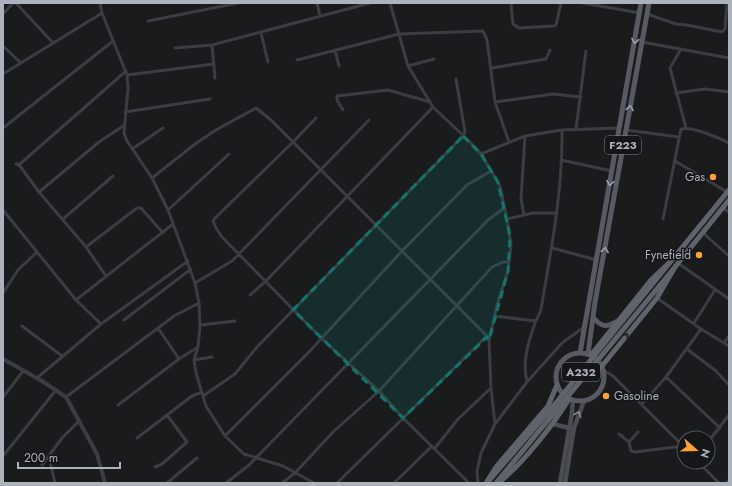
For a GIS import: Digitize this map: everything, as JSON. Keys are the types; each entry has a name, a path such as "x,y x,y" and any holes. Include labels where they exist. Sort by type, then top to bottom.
{"highway":[{"name":"A232","path":"486,483 550,409 728,191"},
{"name":"A232","path":"497,483 729,200"},
{"path":"702,222 708,225"},
{"path":"589,355 651,280 672,260"},
{"path":"602,368 657,298 676,265"},
{"path":"486,483 496,467 548,406 557,385"},
{"path":"497,483 509,474 571,400"}],"main road":[{"name":"F223","path":"589,355 597,260 641,3"},
{"name":"F223","path":"580,353 584,326 595,287 626,130 649,3"},
{"path":"593,317 601,325 606,326 618,321"},
{"path":"580,353 589,355 602,368 604,381 600,392 594,397 584,401 571,400 560,392 557,385 556,374 560,363 569,356 580,353"},
{"path":"560,483 569,428 571,400"},
{"path":"565,483 574,428 584,401"},
{"path":"552,424 569,428"}],"street":[{"path":"3,14 13,3"},
{"path":"16,3 53,43"},
{"path":"100,3 102,13 127,75 128,88 123,126 125,137 152,178 168,210 195,283 199,303 200,325 198,348 194,360 203,396 212,418 225,436 244,454 256,456 282,466 314,483"},
{"path":"148,21 238,3"},
{"path":"317,3 320,16"},
{"path":"175,48 212,45 370,3"},
{"path":"390,3 408,66 433,107 481,154 500,186 511,245 509,262 489,340 491,388 495,424"},
{"path":"511,3 513,24 519,28 554,26 556,24 561,3"},
{"path":"582,3 640,13"},
{"path":"647,13 676,24 722,32 724,29 728,3"},
{"path":"3,74 102,13"},
{"path":"297,60 399,34 483,31 487,40 492,68 495,102 509,142"},
{"path":"261,33 268,62"},
{"path":"3,128 114,41"},
{"path":"641,42 729,58"},
{"path":"212,45 215,78"},
{"path":"3,46 20,63"},
{"path":"681,49 670,68 686,128"},
{"path":"335,50 339,66"},
{"path":"492,68 546,59 550,50"},
{"path":"576,129 586,51"},
{"path":"408,66 434,59"},
{"path":"127,75 214,64"},
{"path":"106,276 63,219 39,192 20,165 126,71"},
{"path":"203,396 235,374 253,351 463,136 465,132 456,79"},
{"path":"676,93 705,89 729,92"},
{"path":"343,110 336,100 337,96 386,90 430,102"},
{"path":"495,102 553,94 581,97"},
{"path":"125,112 210,99"},
{"path":"250,295 266,281 433,107"},
{"path":"152,178 205,137 256,108 347,196 487,336 489,340"},
{"path":"316,118 292,144 213,221 222,238 239,253 321,338 379,391 403,418 469,483"},
{"path":"195,283 224,267 239,253 369,120"},
{"path":"39,192 99,142 123,126"},
{"path":"132,149 163,128"},
{"path":"481,154 525,136 562,130 619,128"},
{"path":"664,219 681,129 686,128 709,134 729,143"},
{"path":"527,382 524,361 535,322 540,312 552,248 561,160 562,130"},
{"path":"626,130 679,137"},
{"path":"524,215 521,199 525,136"},
{"path":"168,210 229,154"},
{"path":"561,160 612,171"},
{"path":"675,161 728,191"},
{"path":"225,436 470,182 491,171"},
{"path":"63,219 113,176"},
{"path":"86,248 137,208 141,208 163,233"},
{"path":"226,483 256,456 349,363 488,220 504,208"},
{"path":"722,208 729,212"},
{"path":"3,210 76,300 101,324"},
{"path":"507,219 524,215 555,213"},
{"path":"76,300 173,224"},
{"path":"702,232 729,256"},
{"path":"552,248 597,260"},
{"path":"3,293 18,270 37,252"},
{"path":"37,378 101,324 188,261"},
{"path":"282,483 295,473 334,432 379,391 492,267 503,262 509,262"},
{"path":"676,265 729,299"},
{"path":"124,320 191,269"},
{"path":"694,323 716,290"},
{"path":"657,298 701,329 729,346"},
{"path":"66,398 174,316 199,303"},
{"path":"495,316 535,322"},
{"path":"200,325 235,321"},
{"path":"22,326 62,356"},
{"path":"478,483 477,471 481,453 495,424 527,382 562,342 584,326"},
{"path":"158,328 179,359"},
{"path":"642,404 666,376 701,329"},
{"path":"337,483 487,336"},
{"path":"724,343 729,336"},
{"path":"118,405 179,359 198,348"},
{"path":"686,349 716,371 729,385"},
{"path":"194,360 212,357"},
{"path":"3,359 37,378 66,398 97,454 105,483"},
{"path":"602,368 613,376 642,404 676,440"},
{"path":"3,397 24,370"},
{"path":"666,376 720,428"},
{"path":"394,483 433,447 458,419 491,388"},
{"path":"3,456 56,390"},
{"path":"137,438 192,396 202,392"},
{"path":"155,467 162,464 187,442 167,415"},
{"path":"716,433 729,415"},
{"path":"42,465 62,438 78,421"},
{"path":"629,442 638,432"},
{"path":"619,434 629,442 631,451 635,452 676,448"},
{"path":"49,457 56,483"},
{"path":"167,483 197,458"},
{"path":"706,470 719,483"},
{"path":"726,483 729,480"}],"highlighted area":[{"path":"463,136 481,154 498,182 510,236 508,271 489,340 487,337 403,418 293,310"}],"place":[{"name":"Gas","path":"713,177"},
{"name":"Fynefield","path":"699,255"},
{"name":"Gasoline","path":"606,396"}]}
